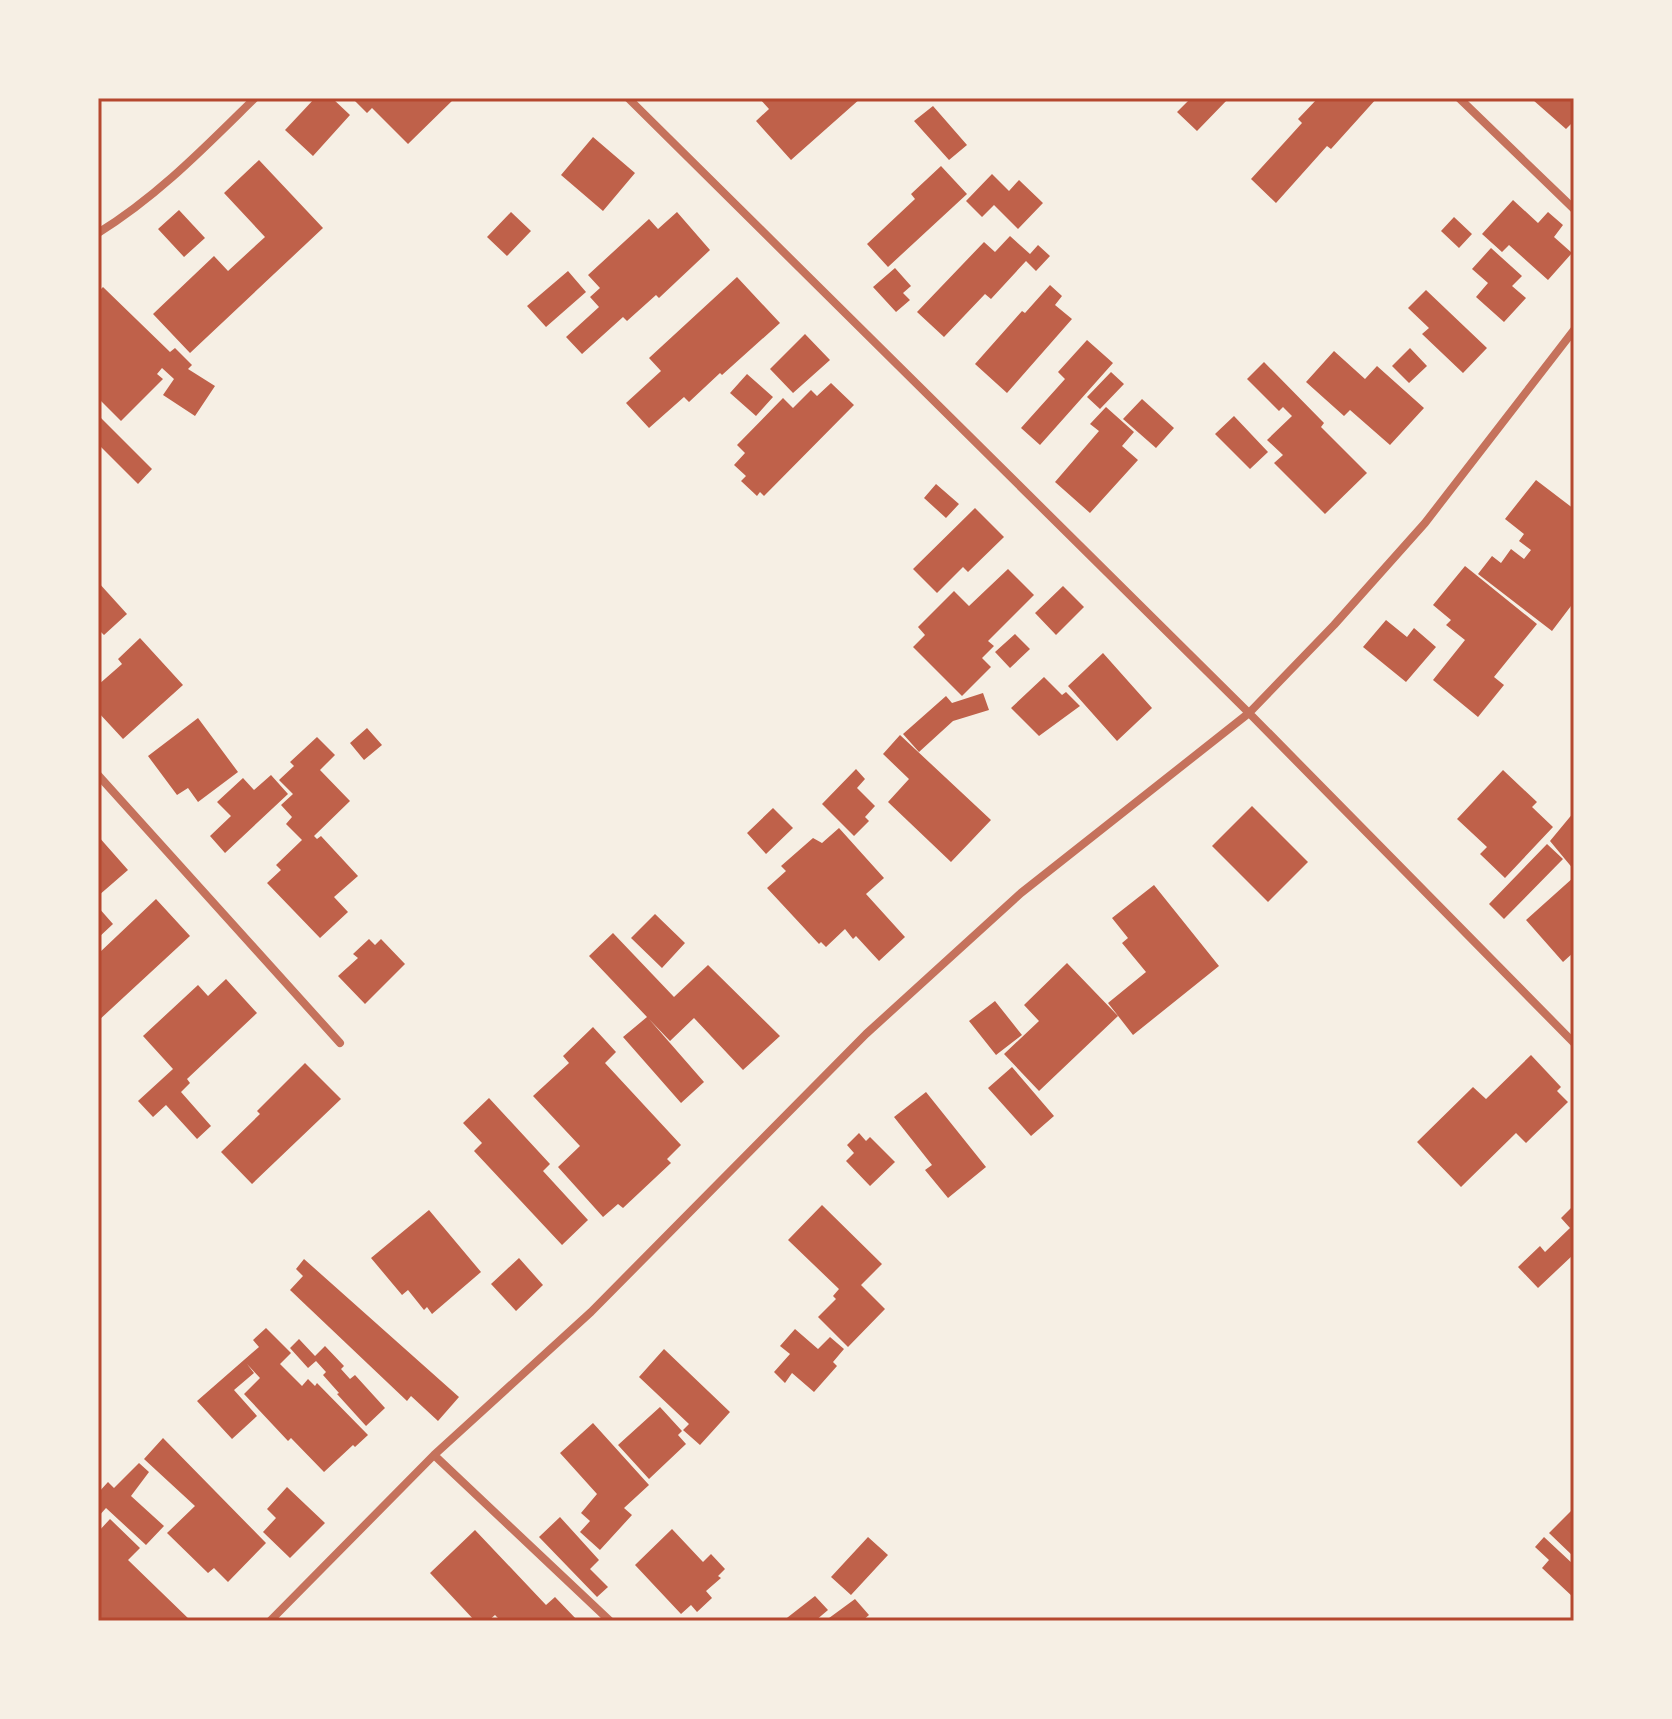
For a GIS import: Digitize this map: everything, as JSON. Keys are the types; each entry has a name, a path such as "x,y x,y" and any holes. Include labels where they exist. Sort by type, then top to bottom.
{"street":[{"path":"98,233 133,211 172,178 255,98"},
{"path":"628,98 1249,713 1574,1043"},
{"path":"1459,98 1574,209"},
{"path":"270,1621 434,1455 591,1312 866,1034 1021,893 1249,713 1334,625 1425,523 1574,330"},
{"path":"98,775 340,1043"},
{"path":"434,1455 610,1621"}],"building":[{"path":"315,98 332,98 350,115 313,156 285,130"},
{"path":"352,98 455,98 408,144 372,108 367,113"},
{"path":"759,98 861,98 791,160 756,121 769,109"},
{"path":"1191,98 1229,98 1197,131 1177,112"},
{"path":"1318,98 1377,98 1331,149 1327,146 1276,203 1251,179 1302,123 1298,119"},
{"path":"1574,98 1574,121 1566,129 1533,100"},
{"path":"933,106 967,145 949,160 914,121"},
{"path":"593,137 635,173 603,211 561,175"},
{"path":"259,160 323,228 190,353 153,314 214,256 228,271 265,237 224,193"},
{"path":"941,166 967,194 888,267 867,244 915,199 911,194"},
{"path":"992,174 1009,191 1019,180 1043,203 1018,229 994,205 982,217 966,201"},
{"path":"1513,200 1538,223 1548,212 1563,225 1554,237 1572,253 1548,280 1509,245 1502,252 1482,234"},
{"path":"179,210 205,238 184,257 158,229"},
{"path":"511,212 531,231 507,256 487,237"},
{"path":"677,212 710,250 659,298 656,295 627,321 623,317 582,354 566,337 599,307 590,297 600,288 588,275 649,219 658,229"},
{"path":"1454,217 1472,234 1459,248 1441,231"},
{"path":"1010,236 1030,254 1038,245 1050,256 1036,271 1026,261 991,299 985,294 944,337 917,312 984,242 995,252"},
{"path":"1491,248 1522,276 1512,286 1526,298 1504,322 1476,297 1488,283 1472,269"},
{"path":"895,268 911,286 903,293 910,300 896,312 873,287"},
{"path":"568,271 586,292 546,327 527,306"},
{"path":"737,277 780,323 689,402 684,397 649,428 626,403 661,371 649,358"},
{"path":"1050,285 1062,296 1055,305 1072,319 1007,393 975,364 1022,311 1025,313"},
{"path":"103,287 170,352 175,348 192,365 188,369 215,386 195,416 163,395 174,379 162,368 157,374 163,379 121,421 98,398 98,370 101,367 98,363 98,292"},
{"path":"1426,290 1487,348 1463,373 1422,334 1429,328 1408,308"},
{"path":"805,334 830,360 793,393 770,369"},
{"path":"1087,340 1113,363 1040,445 1021,428 1065,379 1058,372"},
{"path":"1410,348 1427,366 1409,383 1392,366"},
{"path":"1334,351 1365,379 1377,366 1424,408 1390,445 1350,410 1344,416 1306,382"},
{"path":"1264,362 1324,423 1321,427 1367,473 1325,514 1274,463 1283,455 1267,440 1292,416 1283,407 1279,411 1247,379"},
{"path":"1111,372 1124,384 1100,409 1087,397"},
{"path":"747,374 773,397 756,416 730,393"},
{"path":"831,383 854,405 764,496 760,492 757,496 741,481 746,476 734,465 745,453 737,445 783,398 793,408 811,390 817,396"},
{"path":"1142,399 1174,428 1156,448 1123,419"},
{"path":"1106,407 1134,432 1122,446 1138,460 1090,513 1055,482 1099,431 1090,424"},
{"path":"98,415 152,469 138,484 98,444"},
{"path":"1234,416 1268,452 1250,469 1215,434"},
{"path":"1536,480 1574,509 1574,602 1552,631 1478,574 1492,556 1501,563 1511,549 1524,559 1531,550 1519,541 1524,534 1505,519"},
{"path":"936,484 959,504 946,518 924,498"},
{"path":"975,508 1004,537 968,572 963,567 937,593 913,569"},
{"path":"1465,566 1537,624 1494,677 1504,685 1478,717 1433,680 1465,640 1446,625 1451,620 1433,605"},
{"path":"1008,569 1034,595 988,641 994,646 982,658 991,667 962,696 913,647 925,635 918,627 954,591 969,606"},
{"path":"98,582 127,614 104,635 98,629"},
{"path":"1063,586 1084,607 1056,635 1035,613"},
{"path":"1386,620 1407,637 1414,628 1436,647 1406,682 1363,647"},
{"path":"1015,634 1030,649 1010,668 995,652"},
{"path":"140,638 183,685 123,739 98,712 98,685 122,664 118,659"},
{"path":"1103,653 1152,708 1117,741 1068,686"},
{"path":"1044,677 1062,695 1066,692 1080,706 1039,736 1011,708"},
{"path":"983,693 989,710 953,721 919,752 903,734 946,696 952,703"},
{"path":"198,718 238,772 198,802 188,788 177,795 148,756"},
{"path":"367,728 382,745 364,760 350,743"},
{"path":"900,735 991,820 951,862 888,802 909,779 883,754"},
{"path":"317,737 335,755 320,770 350,801 314,836 317,839 321,836 358,876 334,897 348,912 320,938 267,883 281,870 276,865 302,840 286,824 292,817 281,805 293,794 279,780 294,766 290,762"},
{"path":"856,769 865,779 857,788 875,806 865,817 869,821 854,836 822,804"},
{"path":"1503,770 1537,802 1532,807 1553,827 1505,878 1480,854 1487,847 1457,819"},
{"path":"271,775 288,794 225,853 210,836 231,816 217,802 243,778 254,790"},
{"path":"1252,806 1308,862 1268,902 1212,846"},
{"path":"773,808 793,828 766,854 747,833"},
{"path":"1574,812 1574,870 1550,841"},
{"path":"839,828 884,878 866,894 905,937 879,961 856,936 853,939 845,929 826,947 821,942 819,944 767,888 786,871 781,866 813,838 822,843"},
{"path":"98,836 128,870 98,896"},
{"path":"1547,844 1563,859 1504,919 1489,904"},
{"path":"1574,877 1574,952 1563,962 1526,920"},
{"path":"1154,885 1219,966 1133,1035 1108,1003 1146,972 1122,943 1128,938 1112,918"},
{"path":"156,899 190,936 98,1021 98,954"},
{"path":"98,907 113,924 98,938"},
{"path":"655,914 685,943 662,968 631,938"},
{"path":"613,933 674,997 708,965 780,1036 743,1070 694,1018 670,1041 649,1019 704,1082 681,1103 623,1037 647,1017 589,956"},
{"path":"369,939 375,945 381,939 405,964 365,1004 338,976 358,958 353,954"},
{"path":"1067,963 1118,1016 1039,1091 1004,1054 1039,1021 1024,1005"},
{"path":"226,979 257,1013 187,1079 190,1083 181,1092 211,1126 197,1139 166,1105 153,1117 138,1101 173,1069 143,1036 198,985 208,996"},
{"path":"995,1001 1022,1035 996,1055 969,1021"},
{"path":"593,1027 616,1052 605,1063 681,1145 667,1159 671,1163 623,1208 618,1204 603,1217 558,1167 580,1146 533,1096 569,1063 563,1056"},
{"path":"1531,1055 1561,1087 1557,1091 1568,1102 1526,1143 1516,1133 1461,1187 1417,1142 1473,1087 1486,1099"},
{"path":"305,1063 341,1099 252,1184 221,1152"},
{"path":"1012,1067 1054,1116 1031,1136 988,1088"},
{"path":"926,1092 986,1167 948,1198 925,1170 932,1165 894,1117"},
{"path":"489,1098 550,1164 543,1171 588,1220 562,1245 474,1151 482,1143 463,1123"},
{"path":"859,1133 866,1141 870,1137 895,1162 870,1186 846,1161 854,1153 847,1145"},
{"path":"822,1205 882,1264 861,1285 885,1309 848,1347 818,1317 836,1299 833,1296 839,1289 788,1240"},
{"path":"1574,1205 1574,1254 1538,1288 1518,1267 1540,1246 1545,1252 1570,1228 1561,1218"},
{"path":"429,1210 481,1272 432,1314 427,1307 424,1310 408,1290 402,1295 371,1258"},
{"path":"519,1258 543,1285 516,1311 491,1284"},
{"path":"304,1259 459,1397 438,1421 411,1396 407,1401 290,1290 303,1276 296,1269"},
{"path":"266,1328 291,1353 280,1364 302,1386 308,1379 315,1386 317,1383 368,1435 324,1472 291,1438 288,1441 244,1394 260,1378 247,1364 254,1373 234,1390 257,1416 232,1439 197,1401 259,1347 253,1340"},
{"path":"795,1329 818,1349 830,1337 844,1349 833,1362 837,1366 814,1392 792,1373 785,1383 774,1372 790,1354 780,1346"},
{"path":"299,1339 315,1356 325,1346 344,1366 341,1369 350,1379 355,1375 385,1408 366,1426 337,1394 323,1375 326,1372 316,1361 308,1368 290,1348"},
{"path":"664,1349 730,1412 700,1445 683,1430 689,1424 639,1377"},
{"path":"660,1407 682,1431 678,1435 686,1444 649,1479 618,1445"},
{"path":"593,1423 649,1485 624,1508 632,1515 600,1550 580,1532 590,1521 581,1513 597,1494 560,1453"},
{"path":"163,1438 266,1543 228,1582 214,1568 208,1573 167,1533 195,1506 144,1459"},
{"path":"139,1463 149,1472 131,1496 164,1526 146,1545 106,1508 98,1517 98,1493 108,1482 114,1488"},
{"path":"287,1487 325,1523 290,1558 263,1532 276,1518 267,1509"},
{"path":"1574,1508 1574,1557 1549,1533"},
{"path":"560,1517 599,1560 590,1569 608,1587 597,1597 539,1537"},
{"path":"110,1519 140,1548 128,1560 191,1621 98,1621 98,1532"},
{"path":"672,1529 703,1562 711,1554 725,1569 718,1576 721,1578 706,1591 712,1598 697,1612 691,1605 681,1614 635,1565"},
{"path":"475,1530 546,1605 555,1597 578,1621 501,1621 495,1615 488,1621 475,1621 430,1573"},
{"path":"868,1537 888,1555 851,1595 831,1577"},
{"path":"1544,1537 1574,1565 1574,1598 1542,1568 1549,1560 1535,1547"},
{"path":"815,1596 828,1610 815,1621 783,1621"},
{"path":"855,1599 869,1615 862,1621 825,1621"}]}
